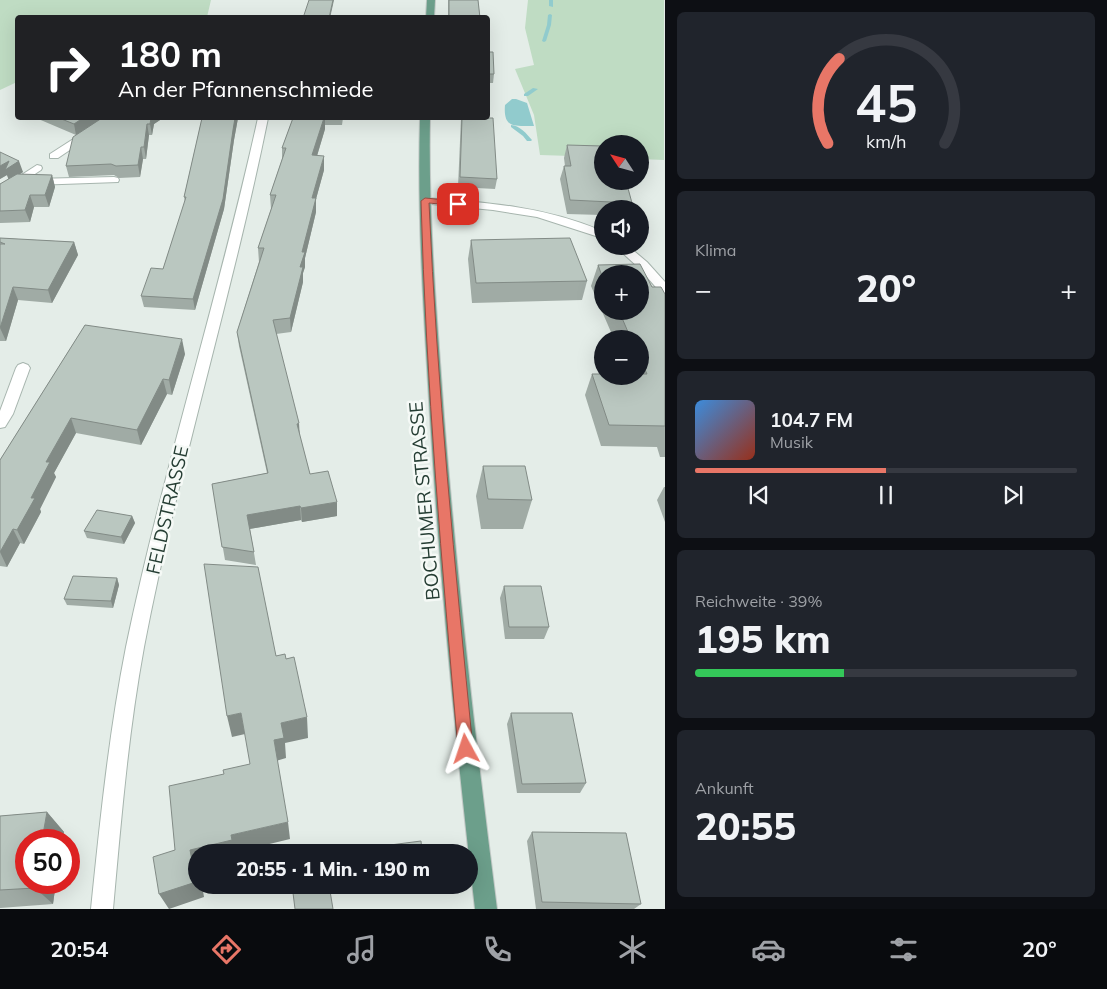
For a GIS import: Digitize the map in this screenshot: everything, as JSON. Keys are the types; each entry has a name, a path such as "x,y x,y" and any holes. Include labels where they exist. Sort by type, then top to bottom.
{"main road":[{"path":"430,15 431,0"},
{"name":"BOCHUMER STRASSE","path":"425,120 428,293 442,499 466,749 486,909"}],"street":[{"path":"54,156 109,120"},
{"name":"FELDSTRASSE","path":"102,909 109,828 124,714 142,612 181,448 236,238 263,120"},
{"path":"0,194 37,168"},
{"path":"20,180 44,182 114,180"},
{"path":"425,201 535,212 562,219 594,232"},
{"path":"631,255 643,265 664,290"},
{"path":"0,423 6,414 23,368"}],"green space":[{"path":"0,0 211,0 207,15 15,15 15,83 0,90"},
{"path":"528,0 664,0 664,160 649,159 649,135 594,135 594,157 540,155 534,115 515,69 534,65 525,28"}],"water":[{"path":"512,99 527,103 534,126 516,126 508,122 505,105"}],"building":[{"path":"309,0 333,0 330,15 304,15"},
{"path":"449,0 478,0 480,15 449,15"},
{"path":"490,52 493,52 494,74 490,74"},
{"path":"490,118 493,118 497,179 460,177 462,120 490,120"},
{"path":"64,120 80,120 74,124"},
{"path":"99,120 151,120 150,124 147,124 144,147 141,147 138,165 66,166 73,137"},
{"path":"202,120 235,120 223,199 193,299 141,296 151,268 163,269 186,197 184,197"},
{"path":"292,120 323,120 312,155 324,156 312,198 316,198 302,252 305,252 300,267 303,267 290,318 273,320 310,474 328,471 337,502 247,515 254,552 222,547 212,484 268,473 237,332 264,248 258,248 276,195 270,195 286,148 282,148"},
{"path":"567,145 594,146 594,190 628,190 631,200 570,200 564,166 571,166"},
{"path":"0,152 19,161 5,170 9,161 0,166"},
{"path":"17,174 52,175 45,195 30,195 25,210 0,211 0,184"},
{"path":"0,238 74,242 48,290 13,287 0,328 0,244 5,244 0,242"},
{"path":"570,238 587,281 476,283 471,240"},
{"path":"640,264 641,265 598,265"},
{"path":"649,281 652,287 661,287 665,294 665,426 609,425 596,385 649,385 649,330 627,330 623,320 649,320"},
{"path":"85,325 182,339 169,380 163,379 137,430 71,418 46,462 50,462 31,498 35,498 17,530 13,529 0,552 0,460"},
{"path":"483,466 525,466 532,500 488,499"},
{"path":"97,510 132,516 121,537 84,531"},
{"path":"204,564 258,567 276,656 285,654 286,659 294,657 307,717 281,723 284,738 274,740 288,822 231,835 232,840 215,844 188,844 188,885 159,894 153,857 175,850 169,786 224,774 223,770 250,764 241,713 227,716"},
{"path":"73,576 117,578 111,601 64,599"},
{"path":"504,586 541,586 549,627 509,627"},
{"path":"511,713 572,713 586,783 522,784"},
{"path":"47,812 44,829 15,829 15,889 0,890 0,816"},
{"path":"532,832 626,833 641,904 542,902"},
{"path":"421,841 421,844 398,844"},
{"path":"293,894 330,894 333,909 295,909"}],"waterway":[{"path":"551,0 551,6"},
{"path":"544,41 550,15"},
{"path":"541,58 542,63"},
{"path":"526,95 535,89"},
{"path":"513,126 529,140"}],"route":[{"path":"458,204 425,201 430,330 442,499 466,749"}]}
